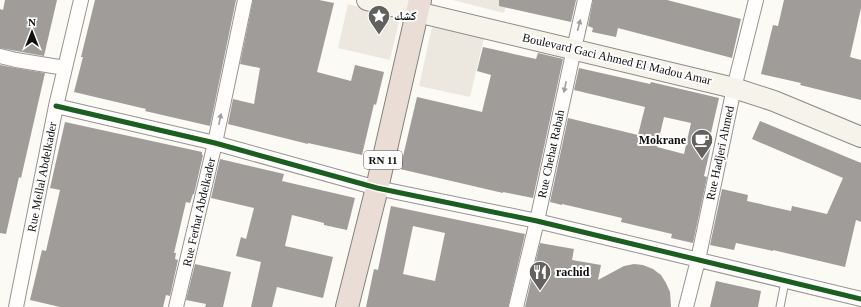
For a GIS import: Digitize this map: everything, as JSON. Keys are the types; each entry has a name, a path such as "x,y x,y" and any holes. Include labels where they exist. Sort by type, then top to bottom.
{"highway":[{"name":"RN 11","path":"347,307 377,188 419,6"}],"main road":[{"name":"Boulevard Gaci Ahmed El Madou Amar","path":"367,0 419,6 574,49 734,88 774,101 861,137"}],"street":[{"name":"Rue Mellal Abdelkader","path":"16,307 56,106 81,0"},
{"name":"Rue Ferhat Abdelkader","path":"176,307 216,143 245,0"},
{"name":"Rue Chehat Rabah","path":"516,307 537,221 586,0"},
{"name":"Rue Hadjeri Ahmed","path":"686,307 698,260 734,88 756,0"},
{"path":"0,56 65,68"},
{"path":"56,106 216,143 377,188 537,221 785,282 861,299"}],"lane":[{"path":"780,307 785,282"}],"shaded area":[{"path":"453,0 507,0 504,13"},
{"path":"348,4 400,17 390,60 338,48"},
{"path":"432,27 484,38 470,97 419,86"}],"building":[{"path":"5,0 57,0 44,56 0,48 0,9 3,10"},
{"path":"95,0 236,0 210,126 145,111 146,109 74,92"},
{"path":"253,0 319,0 334,3 317,72 351,81 355,65 384,72 376,105 374,104 362,155 308,144 228,124 233,99 254,104 260,68 240,64"},
{"path":"499,0 576,0 571,22 499,6"},
{"path":"593,0 667,0 741,19 732,58 618,28 616,37 592,32 593,28 588,26"},
{"path":"784,0 861,0 861,8 850,57 861,60 861,100 800,85 801,83 761,74 773,25 778,26"},
{"path":"483,47 536,59 538,53 563,59 533,198 503,193 400,169 417,97 482,112 491,75 477,71"},
{"path":"0,65 45,73 21,178 19,177 6,234 0,233"},
{"path":"579,68 650,84 651,82 719,98 708,146 711,146 704,176 707,177 693,243 671,238 672,234 621,222 622,218 550,202 568,118 638,135 645,107 574,90","holes":["664,117 691,123 684,154 657,147"]},
{"path":"760,121 861,163 861,222 856,220 845,267 736,243 734,250 710,245 722,189 748,195 747,201 791,211 792,206 827,214 843,178 752,139"},
{"path":"65,122 202,152 203,155 194,194 190,203 186,202 174,253 176,253 175,259 178,260 170,296 166,295 163,307 60,307 30,300 42,250 46,251 60,190 50,188"},
{"path":"220,159 284,174 282,181 355,198 347,230 324,225 324,223 292,215 285,246 333,257 323,298 277,287 272,307 251,307 261,262 236,256 241,237 246,239 254,208 211,198"},
{"path":"391,206 525,234 508,307 366,307 374,269 378,270","holes":["413,226 445,233 435,281 403,274"]},
{"path":"540,243 574,249 572,260 601,265 598,280 624,266 634,264 643,265 653,269 661,275 666,283 670,292 671,307 525,307"},
{"path":"195,264 231,272 223,307 205,307 206,304 186,300"},
{"path":"716,281 761,291 758,307 710,307"}],"cycle path":[{"path":"56,106 215,143 377,188 537,221 861,299"}],"place":[{"name":"كشك","path":"379,36"},
{"name":"Mokrane","path":"702,160"},
{"name":"rachid","path":"540,292"}]}
